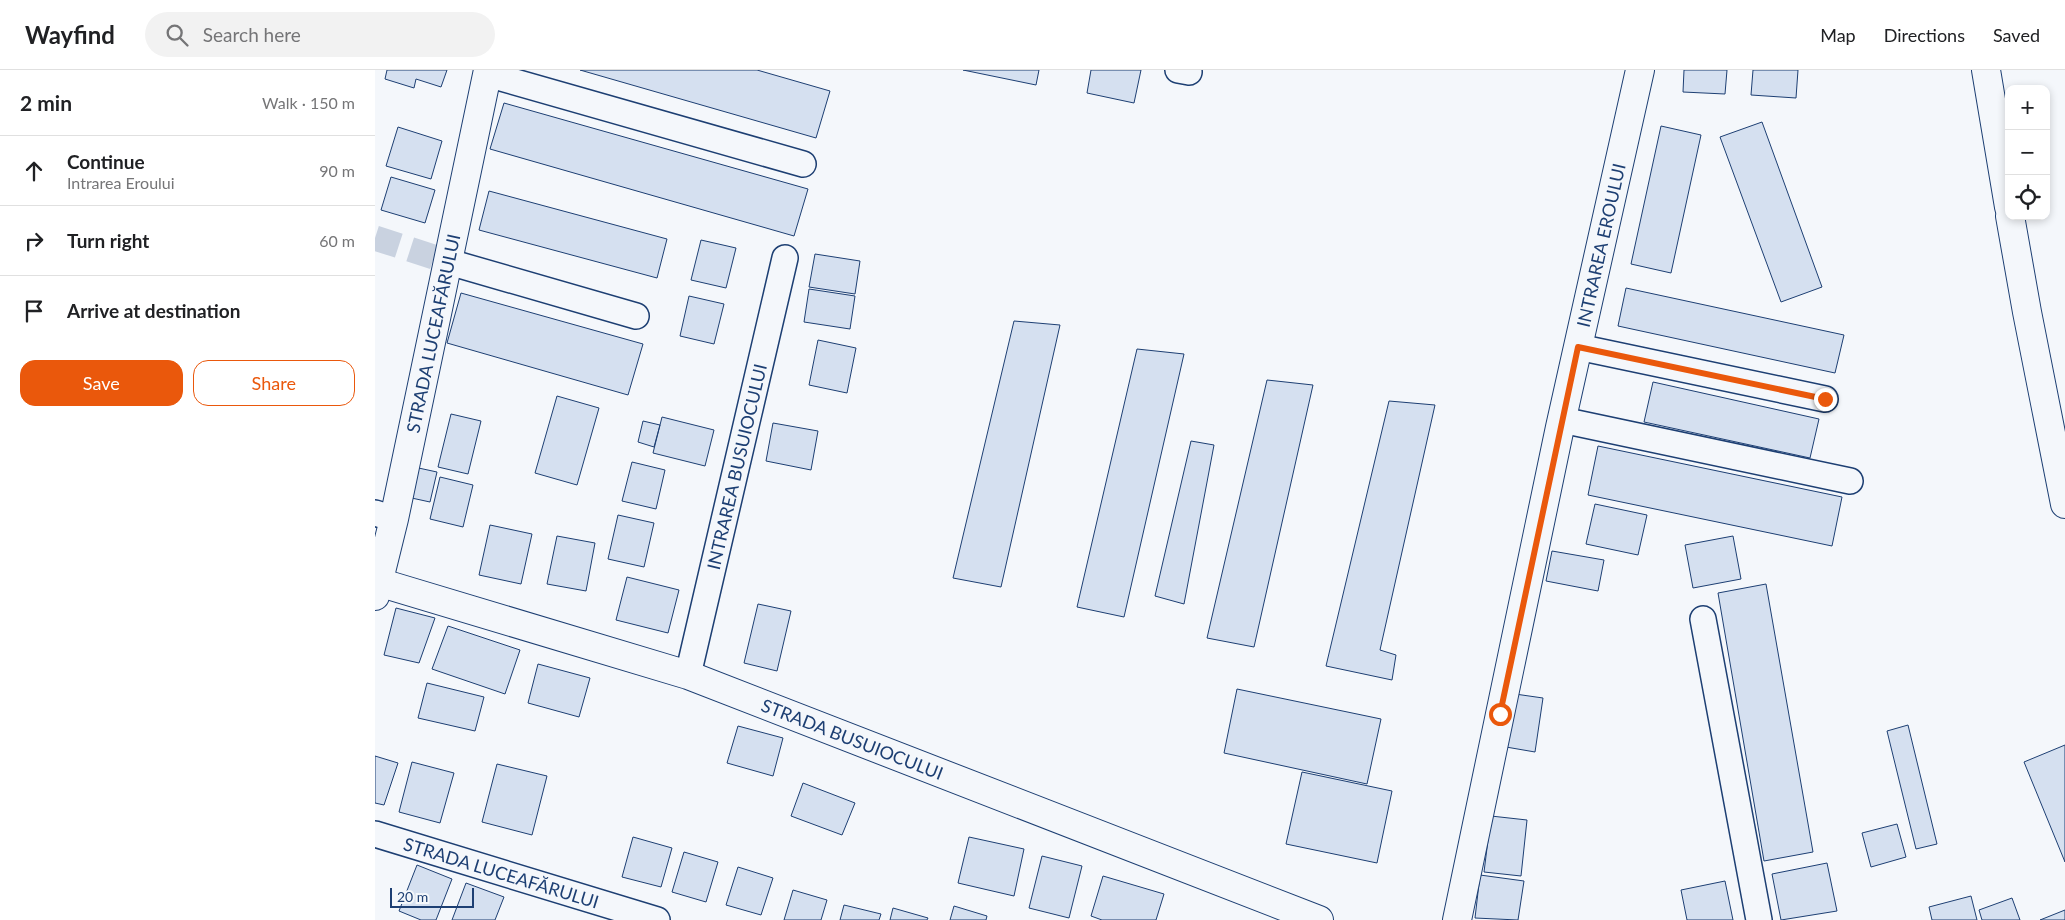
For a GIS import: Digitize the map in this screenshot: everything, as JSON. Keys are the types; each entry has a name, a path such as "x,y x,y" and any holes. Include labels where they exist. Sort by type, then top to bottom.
{"street":[{"name":"INTRAREA EROULUI","path":"1457,920 1562,420 1640,70"},
{"path":"1986,70 2005,183"},
{"path":"487,72 803,164"},
{"name":"STRADA LUCEAFĂRULUI","path":"377,589 384,516 449,262 487,72"},
{"path":"2011,220 2065,504"},
{"name":"INTRAREA BUSUIOCULUI","path":"689,675 785,258"},
{"path":"449,262 636,316"},
{"path":"1578,347 1825,399"},
{"path":"1562,420 1850,481"},
{"name":"STRADA BUSUIOCULUI","path":"377,589 689,675 1304,918"},
{"path":"1703,618 1759,920"},
{"name":"STRADA LUCEAFĂRULUI","path":"375,834 657,920"}],"building":[{"path":"387,70 447,70 441,87 416,79 414,88 385,79"},
{"path":"580,70 757,70 830,91 816,138"},
{"path":"963,70 1039,70 1036,85"},
{"path":"1091,70 1141,70 1134,103 1087,93"},
{"path":"1684,70 1727,70 1725,94 1683,92"},
{"path":"1753,70 1798,70 1796,98 1751,95"},
{"path":"504,103 808,189 794,236 490,149"},
{"path":"1762,122 1822,287 1781,302 1720,137"},
{"path":"1661,126 1701,135 1671,273 1631,264"},
{"path":"398,127 442,141 431,179 386,166"},
{"path":"391,177 435,190 425,223 381,210"},
{"path":"489,191 667,239 657,278 479,230"},
{"path":"701,240 736,248 726,288 691,280"},
{"path":"815,254 860,261 855,294 809,287"},
{"path":"1626,288 1844,335 1835,373 1618,326"},
{"path":"809,289 855,296 850,329 804,322"},
{"path":"461,293 643,344 628,395 447,343"},
{"path":"689,296 724,304 714,344 680,336"},
{"path":"1014,321 1060,325 1001,587 953,578"},
{"path":"818,340 856,348 847,393 809,385"},
{"path":"1137,349 1184,354 1124,617 1077,607"},
{"path":"1267,380 1313,385 1254,647 1207,638"},
{"path":"1653,382 1819,419 1810,458 1644,422"},
{"path":"557,396 599,408 577,485 535,473"},
{"path":"1389,401 1435,405 1380,650 1396,655 1392,680 1326,666"},
{"path":"451,414 481,421 468,474 438,467"},
{"path":"662,417 714,430 705,466 653,453"},
{"path":"643,421 660,425 654,447 638,442"},
{"path":"773,423 818,431 811,470 766,461"},
{"path":"1191,441 1214,445 1184,604 1155,596"},
{"path":"1598,446 1842,497 1832,546 1588,495"},
{"path":"632,462 665,470 656,509 622,501"},
{"path":"414,467 437,472 430,502 407,497"},
{"path":"440,477 473,485 463,527 430,519"},
{"path":"1595,504 1647,515 1638,555 1586,544"},
{"path":"618,515 654,523 644,567 608,559"},
{"path":"490,525 532,534 521,584 479,575"},
{"path":"557,536 595,543 586,591 547,584"},
{"path":"1733,536 1741,579 1693,588 1685,545"},
{"path":"1552,551 1604,560 1598,591 1546,581"},
{"path":"627,577 679,590 668,633 616,620"},
{"path":"1766,584 1813,852 1764,861 1718,593"},
{"path":"758,604 791,611 777,671 744,663"},
{"path":"396,608 435,618 419,663 384,655"},
{"path":"448,626 520,650 505,694 432,669"},
{"path":"538,664 590,678 579,717 528,703"},
{"path":"427,683 484,697 475,731 418,718"},
{"path":"1237,689 1381,719 1367,784 1224,753"},
{"path":"1515,694 1543,698 1535,752 1506,747"},
{"path":"1908,725 1937,844 1916,849 1887,731"},
{"path":"738,726 783,738 773,776 727,763"},
{"path":"2065,745 2065,862 2024,762"},
{"path":"375,756 398,763 384,805 375,803"},
{"path":"412,762 454,773 440,823 399,812"},
{"path":"497,764 547,776 532,835 482,822"},
{"path":"1302,772 1392,791 1377,863 1286,844"},
{"path":"803,783 855,803 842,835 791,816"},
{"path":"1491,816 1527,820 1521,876 1484,872"},
{"path":"1897,824 1906,857 1871,867 1862,833"},
{"path":"633,837 672,848 661,887 622,877"},
{"path":"969,837 1024,849 1014,896 958,883"},
{"path":"684,852 718,862 706,902 672,892"},
{"path":"1042,856 1082,866 1069,918 1029,908"},
{"path":"1827,863 1837,911 1781,920 1772,874"},
{"path":"417,865 452,879 436,920 421,920 399,911"},
{"path":"738,867 773,878 761,915 726,905"},
{"path":"1480,875 1524,881 1518,920 1475,918"},
{"path":"1103,876 1164,894 1156,920 1102,920 1091,916"},
{"path":"1725,881 1733,920 1687,920 1681,890"},
{"path":"466,883 504,897 495,920 452,920"},
{"path":"793,890 827,900 821,920 784,920"},
{"path":"1971,896 1977,920 1932,920 1929,907"},
{"path":"2012,898 2020,920 1982,920 1979,910"},
{"path":"844,905 881,914 879,920 840,920"},
{"path":"954,906 987,916 986,920 950,920"},
{"path":"893,908 928,918 927,920 890,920"},
{"path":"2065,910 2065,920 2040,920"}],"tunnel":[{"path":"375,238 449,262"}],"route":[{"path":"1500,714 1578,347 1825,399"}]}
